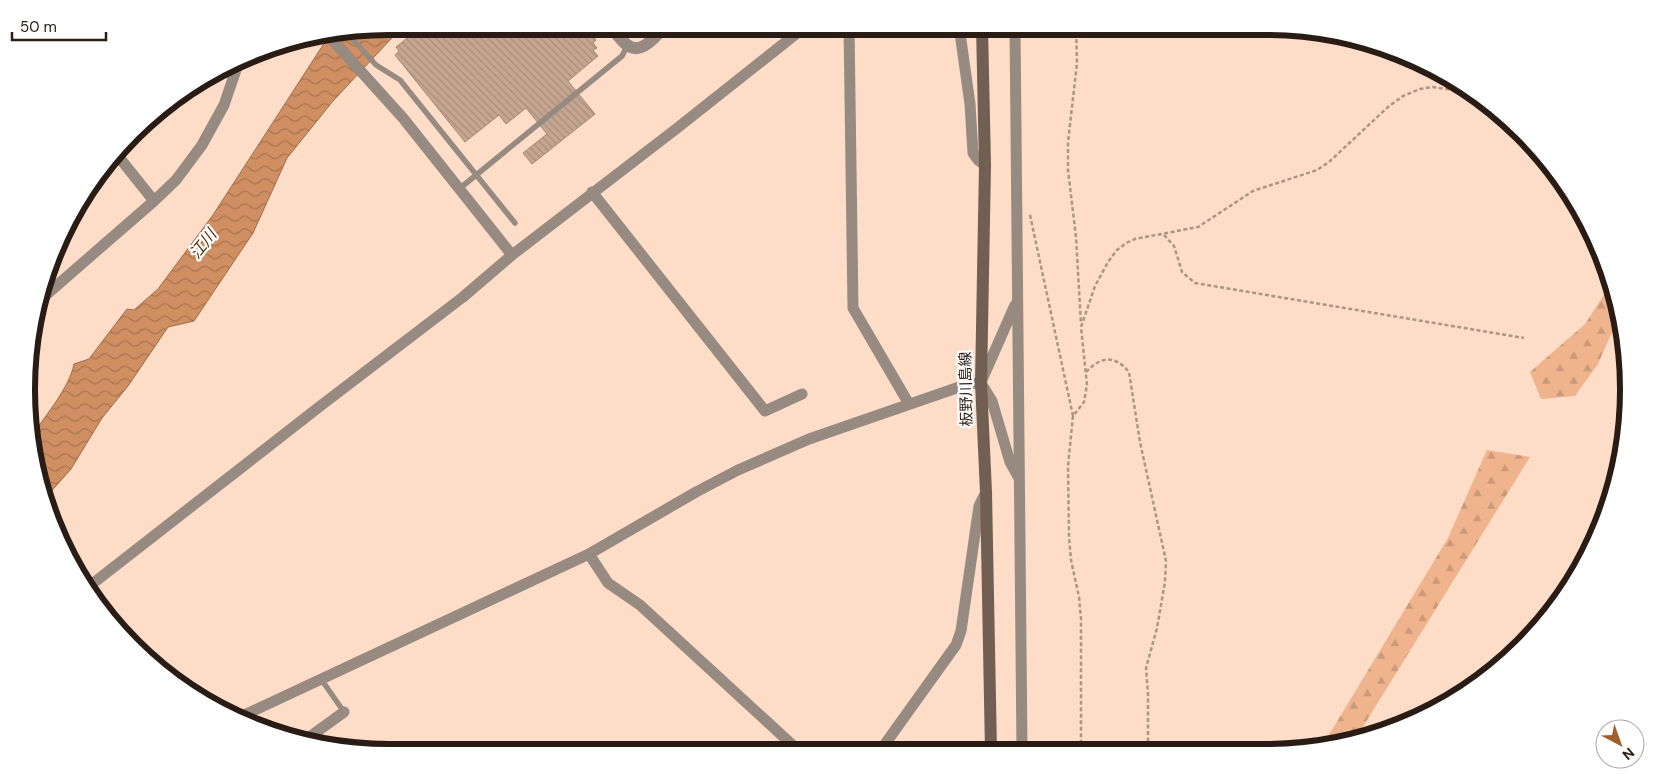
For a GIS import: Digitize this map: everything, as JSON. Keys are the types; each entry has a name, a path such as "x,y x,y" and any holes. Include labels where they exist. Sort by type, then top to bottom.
{"main road":[{"name":"板野川島線","path":"982,35 985,165 981,383 986,492 992,744"}],"street":[{"path":"618,35 627,46 634,49 642,48 655,38 655,35"},
{"path":"93,583 462,297 512,255 795,35"},
{"path":"849,35 853,308 909,404"},
{"path":"961,35 970,104 973,153 985,165"},
{"path":"1015,35 1022,744"},
{"path":"333,40 403,118 512,255"},
{"path":"49,293 176,180 202,145 224,105 236,71"},
{"path":"120,159 154,201"},
{"path":"592,192 765,411 802,394"},
{"path":"981,383 1018,300"},
{"path":"247,714 589,554 738,470 809,440 909,404 968,384 981,383"},
{"path":"981,383 992,401 1010,462 1020,480"},
{"path":"885,744 956,645 961,631 979,506 986,492"},
{"path":"589,554 608,582 640,605 791,744"},
{"path":"313,735 344,712"}],"lane":[{"path":"351,37 376,65 400,80 515,223"},
{"path":"459,188 622,56 627,46"},
{"path":"321,679 344,712"}],"path":[{"path":"1073,416 1084,402 1087,385 1081,327 1076,237 1068,170 1068,142 1077,63 1076,35"},
{"path":"1081,327 1095,286 1108,262 1117,250 1126,243 1135,239 1198,227 1253,191 1317,170 1329,162 1388,107 1403,96 1420,89 1433,87 1455,90"},
{"path":"1017,200 1027,202 1073,416 1068,466 1069,538 1071,560 1082,619 1080,744"},
{"path":"1164,235 1174,246 1182,272 1195,283 1524,338"},
{"path":"1085,372 1093,364 1101,360 1116,361 1129,372 1140,442 1166,561 1165,582 1157,628 1146,668 1148,744"}],"green space":[{"path":"1606,292 1614,327 1598,364 1575,396 1541,399 1530,372 1585,324"},
{"path":"1487,450 1530,457 1360,731 1327,738 1448,538"}],"water":[{"name":"江川","path":"395,35 333,101 287,158 253,233 194,321 168,327 128,386 102,418 71,469 51,492 42,459 37,428 62,393 74,364 89,359 127,309 134,310 158,289 213,215 327,41 343,38"}],"building":[{"path":"411,35 592,35 596,40 593,43 597,48 593,50 598,56 568,81 595,114 532,164 523,153 547,134 526,108 506,124 499,115 465,142 395,55 399,51 396,47"}]}
